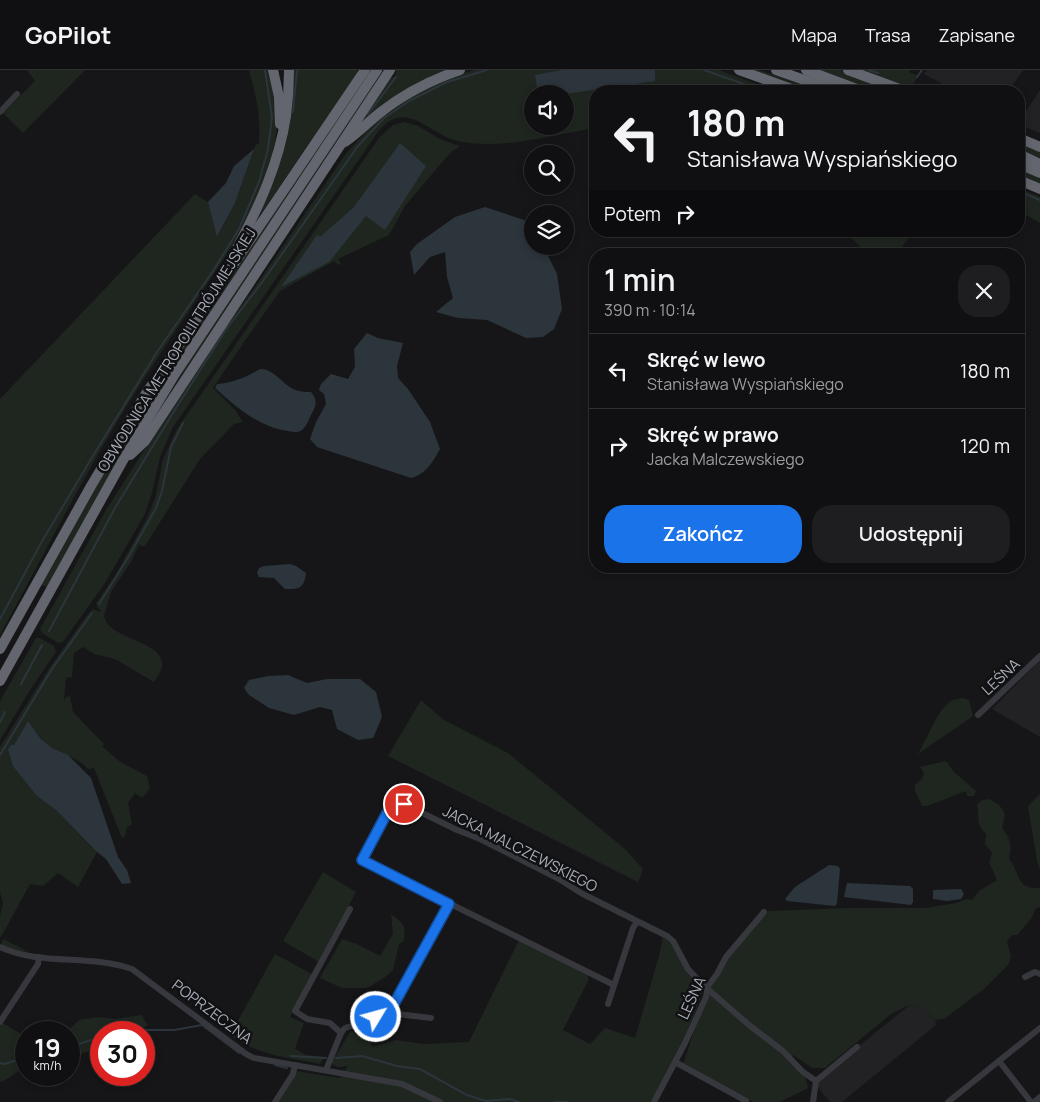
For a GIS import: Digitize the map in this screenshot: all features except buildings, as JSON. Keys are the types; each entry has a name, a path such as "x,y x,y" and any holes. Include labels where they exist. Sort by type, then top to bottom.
{"highway":[{"path":"274,70 280,116 278,150"},
{"path":"209,299 264,194 286,117 289,70"},
{"name":"OBWODNICA METROPOLII TRÓJMIEJSKIEJ","path":"0,650 118,439 145,395 365,70"},
{"name":"OBWODNICA METROPOLII TRÓJMIEJSKIEJ","path":"0,681 122,462 175,374 377,70"},
{"path":"122,462 145,440 390,70"},
{"path":"342,144 356,135 380,112 401,97 423,85 460,70"},
{"path":"739,70 780,85"},
{"path":"776,70 819,85"},
{"path":"806,70 846,85"},
{"path":"848,70 889,85"},
{"path":"1025,141 1040,147"},
{"path":"1025,157 1040,164"},
{"path":"1025,167 1040,173"},
{"path":"1025,183 1040,189"}],"street":[{"path":"0,112 16,94"},
{"name":"LEŚNA","path":"978,715 1040,656"},
{"name":"JACKA MALCZEWSKIEGO","path":"449,904 362,860 387,813 399,804 404,804 498,848 637,922"},
{"path":"389,1013 449,904 614,985"},
{"path":"341,1033 330,1023 306,1019 295,1011 350,909"},
{"name":"LEŚNA","path":"654,1102 706,997 708,988 726,956 764,912"},
{"path":"608,1004 633,928 637,922 667,936 673,941 688,969 749,1025 783,1051 803,1072 816,1081"},
{"name":"POPRZECZNA","path":"0,947 10,952 39,957 85,960 132,968 246,1054 254,1058 402,1084 440,1102"},
{"path":"0,1022 38,964 39,957"},
{"path":"1025,977 1035,972 1040,974"},
{"path":"326,1070 341,1033 345,1028 389,1013 431,1018"},
{"path":"948,1102 1040,1028"},
{"path":"813,1102 816,1081 857,1047"},
{"path":"999,1061 1032,1102 1040,1097"},
{"path":"675,1062 746,1101"},
{"path":"274,1102 293,1074 295,1065"}],"shaded area":[{"path":"27,70 85,70 23,133 3,113 35,81"},
{"path":"249,70 271,70 277,110 273,150 256,202 231,248 116,423 0,635 0,399 195,194 208,202 218,236 235,203 255,146 259,143 259,114"},
{"path":"292,70 357,70 357,73 260,215"},
{"path":"369,70 373,70 193,342 48,588 40,584 141,407"},
{"path":"382,70 388,70 142,438 186,367"},
{"path":"396,70 450,70 352,132 390,79 395,76"},
{"path":"474,70 719,70 760,85 589,85 589,129 574,132 574,85 524,85 524,135 557,135 495,144 479,144 450,139 409,118 399,118 389,122 378,132 173,427 160,457 145,514 105,583 63,642 58,643 42,633 40,629 106,510 173,405 345,155 379,119 415,94"},
{"path":"562,70 655,70 655,81 627,85 589,85 589,91 574,93 574,85 537,85 535,75"},
{"path":"748,70 759,70 803,85 789,85"},
{"path":"818,70 839,70 879,85 857,85"},
{"path":"856,70 910,70 909,72 919,76 913,85 896,85"},
{"path":"927,70 1023,70 1013,85 945,85 924,74"},
{"path":"1040,90 1040,133 1025,127 1025,113"},
{"path":"404,122 418,126 440,139 460,146 450,153 405,206 389,235 338,259 341,264 338,265 334,261 280,291 213,388 235,410 243,422 234,424 200,459 145,546 140,546 140,543 131,562 111,592 104,616 105,620 109,626 118,632 150,647 158,653 162,661 161,670 154,682 115,659 94,654 83,647 74,653 72,677 66,678 64,701 66,697 70,696 73,712 104,744 102,746 119,761 147,776 150,788 142,798 135,793 128,803 132,825 127,827 125,836 122,838 94,768 88,769 76,760 50,747 29,722 14,745 37,796 57,811 97,852 78,887 58,873 43,886 30,884 1,937 0,916 3,903 0,892 0,747 50,667 88,614 93,609 101,611 96,603 115,576 148,516 156,495 163,459 177,429 379,138 393,125"},
{"path":"400,143 426,166 385,230 366,216 329,262 281,287 317,235 320,237 354,207"},
{"path":"1025,145 1040,151 1040,158 1025,152"},
{"path":"254,149 235,203 217,237 208,202 226,183 234,166"},
{"path":"1025,172 1040,178 1040,185 1025,179"},
{"path":"1025,191 1040,197 1040,223 1025,214"},
{"path":"485,207 524,220 524,255 548,255 557,274 562,309 554,329 543,337 526,338 487,320 458,318 436,312 453,298 447,277 445,252 430,257 414,275 410,252 417,244 455,217"},
{"path":"850,237 909,237 901,248 862,248"},
{"path":"367,333 378,338 403,343 397,366 398,378 408,389 430,422 440,449 425,471 411,478 317,447 310,439 316,422 326,404 324,394 319,390 321,384 331,374 348,379 355,367 354,349"},
{"path":"260,369 271,372 294,389 302,392 311,392 313,395 316,402 315,407 307,424 299,432 277,429 258,421 215,388 217,384 240,379"},
{"path":"290,564 306,573 304,582 300,587 285,589 274,578 259,577 257,573 259,568 264,566"},
{"path":"36,638 40,638 54,646 56,652 30,690 0,740 0,701"},
{"path":"1040,660 1040,737 992,709"},
{"path":"288,675 307,683 327,679 360,679 376,692 382,717 373,738 358,740 337,729 332,710 320,707 294,715 269,708 249,695 244,688 249,680 268,676"},
{"path":"963,698 969,700 973,716 918,754 946,704 955,699"},
{"path":"421,700 444,720 508,753 624,848 643,869 638,882 388,756"},
{"path":"28,721 41,739 52,748 68,755 91,778 118,857 127,870 131,883 122,884 106,859 57,811 37,796 13,766 8,749 11,745 14,745"},
{"path":"946,761 954,772 976,791 974,796 967,796 966,791 927,806 922,806 915,791 915,785 922,779 924,773 920,767"},
{"path":"1040,794 1040,870 1028,806"},
{"path":"990,799 1000,806 1005,814 1002,828 1010,843 1009,859 1020,880 1026,886 1040,888 1040,907 1036,908 1031,919 1017,935 1012,935 1007,941 1011,957 1008,965 984,989 944,1019 935,1020 928,1012 911,1004 891,1014 825,1068 812,1068 793,1055 789,1059 805,1076 808,1088 780,1102 753,1102 683,1065 708,987 734,947 769,911 925,908 956,903 967,899 972,900 979,891 997,880 989,862 992,853 985,844 986,834 979,824 977,805 982,800"},
{"path":"829,865 838,866 840,869 837,903 835,906 787,901 785,899 795,887"},
{"path":"323,872 356,892 319,962 283,941"},
{"path":"847,883 910,886 913,889 913,902 911,905 844,897"},
{"path":"961,889 964,894 961,899 947,901 933,899 933,890"},
{"path":"391,914 403,925 405,931 404,941 399,944 393,970 367,988 342,988 320,978 342,939 357,944 380,956 393,934"},
{"path":"663,937 672,944 700,987 702,994 683,1043 651,1102 278,1102 296,1071 340,1078 348,1066 338,1067 333,1065 332,1062 350,1032 364,1027 372,1047 396,1040 423,1044 469,1042 519,940 587,975 589,979 563,1030 590,1044 605,1028 635,1038"},
{"path":"3,939 29,952 1,945"},
{"path":"275,954 312,974 290,1017 304,1023 295,1049 306,1055 324,1057 320,1064 262,1052 230,1035"},
{"path":"911,1004 928,1012 935,1020 936,1025 842,1102 830,1102 816,1085 828,1071"},
{"path":"141,1015 145,1021 90,1021 90,1051 80,1054 79,1020 99,1017 115,1019"},
{"path":"3,1023 15,1030 15,1074 0,1082 0,1027"}],"waterway":[{"path":"0,619 41,543 91,459 157,352 213,271 239,229 259,182 268,149 272,117 265,70"},
{"path":"293,112 297,70"},
{"path":"49,631 115,508 176,408 227,328 263,281 358,146 384,118 409,101 447,82 487,70"},
{"path":"704,70 747,85"},
{"path":"868,70 878,73"},
{"path":"917,77 922,70"},
{"path":"368,114 396,77"},
{"path":"1025,194 1040,200"},
{"path":"99,604 156,508 162,491 171,447 183,423"},
{"path":"0,755 52,669 92,613"},
{"path":"21,684 42,645"},
{"path":"0,722 5,712"},
{"path":"155,1030 174,1030 202,1025 239,1053"},
{"path":"80,1044 90,1040"},
{"path":"291,1056 326,1058"},
{"path":"336,1058 362,1056 397,1066 420,1069 467,1095 486,1101 509,1099 519,1102"},
{"path":"0,1063 5,1064 15,1061"},
{"path":"275,1065 287,1068"},
{"path":"554,1102 568,1102"}],"route":[{"path":"376,1017 389,1013 449,904 362,860 387,813 393,807 404,804"}]}
